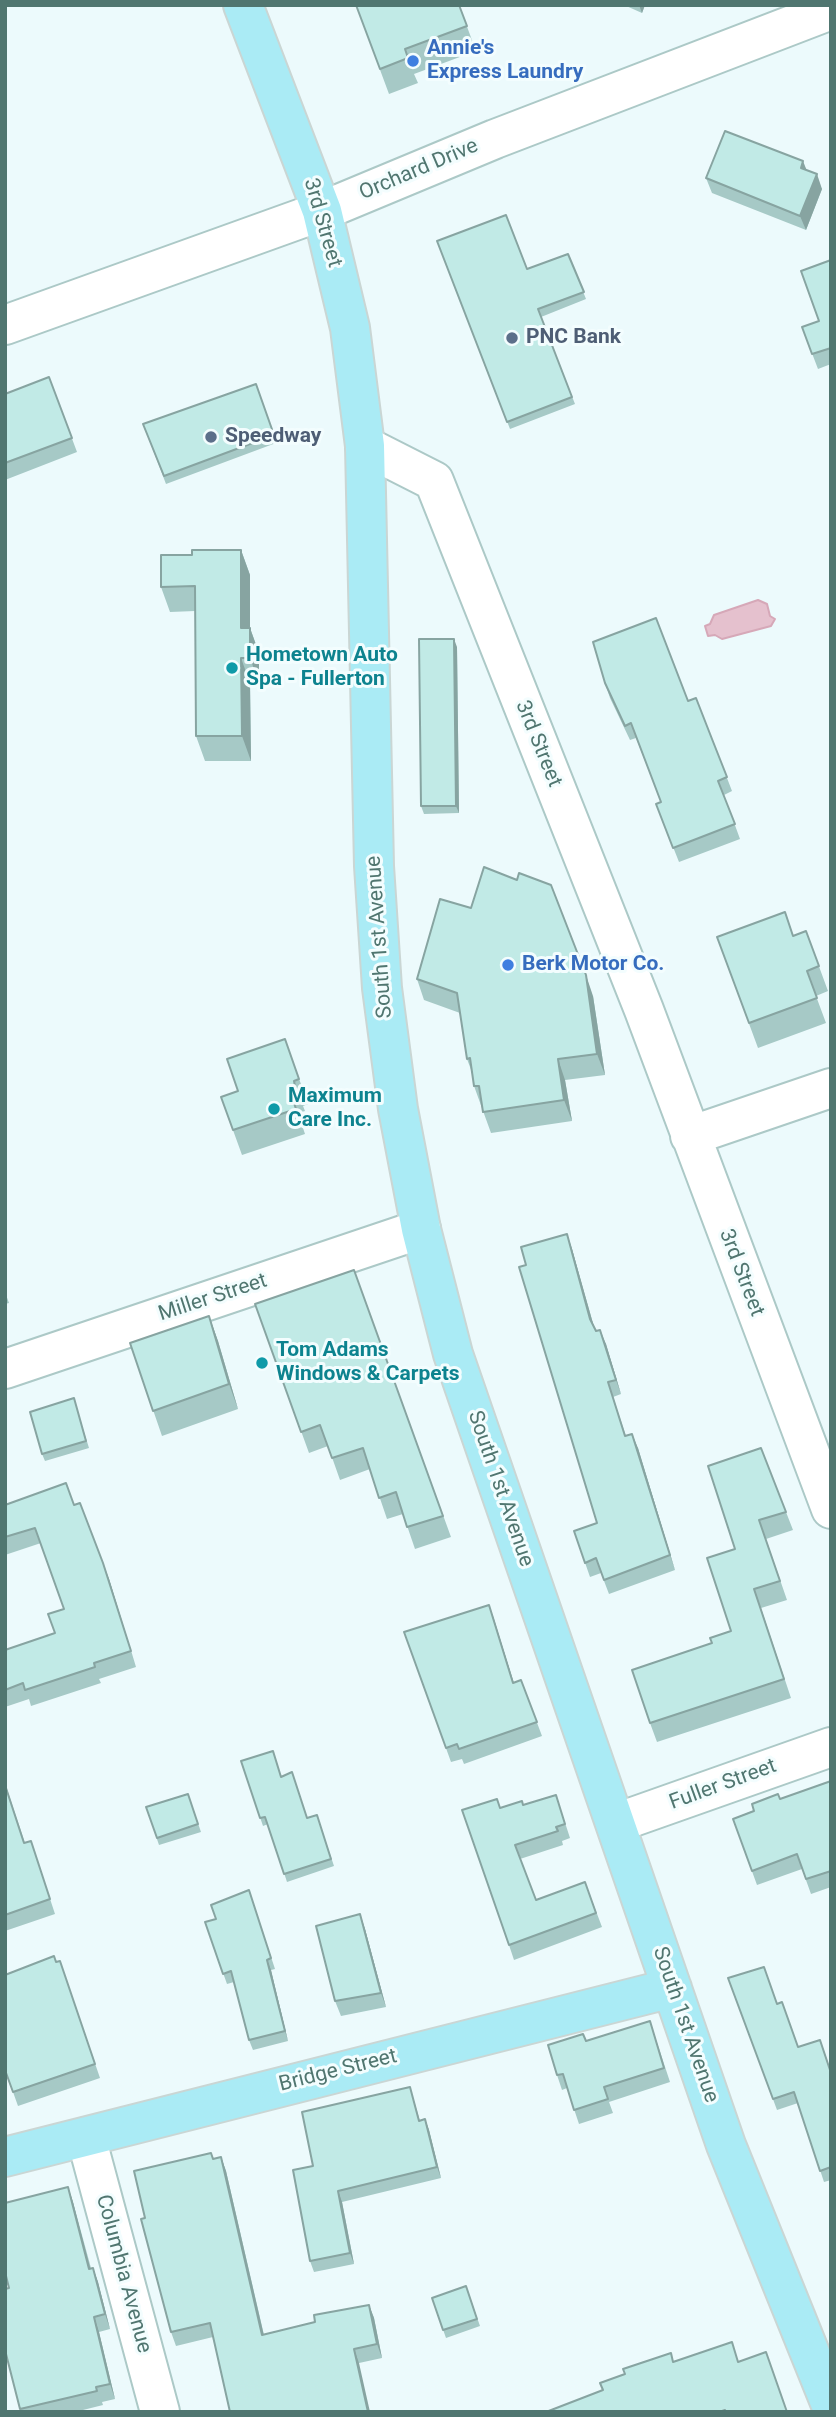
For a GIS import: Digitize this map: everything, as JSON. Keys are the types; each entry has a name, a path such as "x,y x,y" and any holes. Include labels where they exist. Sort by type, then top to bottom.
{"main road":[{"name":"3rd Street","path":"243,5 322,211 350,328 365,446"},
{"name":"South 1st Avenue","path":"365,446 374,866 382,988 398,1109 421,1229 453,1354 726,2145 831,2405"},
{"name":"Bridge Street","path":"5,2157 672,1987"}],"street":[{"name":"Orchard Drive","path":"5,325 322,211 495,139 831,10"},
{"name":"3rd Street","path":"365,446 434,481 644,1010 831,1509"},
{"path":"690,1136 831,1088"},
{"name":"Miller Street","path":"5,1369 421,1229"},
{"name":"Fuller Street","path":"616,1824 831,1747"},
{"name":"Columbia Avenue","path":"86,2137 160,2412"}],"shaded area":[{"path":"758,600 767,604 770,616 775,619 771,626 722,639 715,635 708,636 705,626 710,624 714,615"}],"building":[{"path":"356,5 459,5 467,26 405,49 408,58 380,69"},
{"path":"725,131 803,161 801,168 817,174 800,216 706,178"},
{"name":"PNC Bank","path":"506,215 527,269 568,254 584,292 538,309 572,397 507,422 437,241"},
{"path":"831,260 831,348 812,354 802,327 819,321 801,271"},
{"path":"49,377 72,438 5,463 5,394"},
{"name":"Speedway","path":"256,384 274,435 164,476 143,424"},
{"name":"Hometown Auto Spa - Fullerton","path":"192,550 241,550 241,628 250,628 250,658 241,658 242,736 196,736 195,586 161,587 161,555 192,555"},
{"path":"656,618 688,701 696,698 727,777 718,781 735,824 673,848 656,804 661,802 631,723 625,726 605,683 593,642"},
{"path":"419,639 454,639 456,806 421,806"},
{"path":"484,867 517,880 519,873 551,885 586,975 597,1054 558,1059 564,1100 483,1112 479,1086 474,1086 470,1058 467,1059 457,993 417,979 440,899 471,908"},
{"path":"785,912 793,936 806,931 819,966 807,971 817,998 749,1023 717,937"},
{"path":"285,1039 299,1079 294,1081 295,1086 289,1088 296,1109 233,1130 221,1097 238,1091 227,1059"},
{"path":"567,1234 590,1319 596,1331 600,1330 616,1380 608,1382 625,1436 632,1434 670,1555 604,1580 596,1558 585,1563 574,1531 597,1523 519,1267 526,1265 521,1247"},
{"path":"354,1270 443,1516 407,1527 396,1492 379,1498 363,1448 332,1458 320,1425 301,1432 255,1304"},
{"path":"209,1316 229,1384 153,1411 130,1343"},
{"path":"74,1398 86,1441 42,1454 30,1412"},
{"path":"761,1448 786,1512 759,1520 780,1581 754,1589 784,1679 650,1723 632,1670 712,1643 710,1638 731,1631 707,1558 735,1549 708,1466"},
{"path":"66,1483 74,1505 80,1503 103,1563 131,1651 94,1663 95,1667 25,1690 23,1683 5,1690 5,1650 55,1633 48,1614 64,1609 35,1528 5,1537 5,1505"},
{"path":"489,1605 513,1683 521,1680 537,1722 459,1749 457,1744 446,1748 404,1632"},
{"path":"273,1751 281,1777 292,1772 307,1818 317,1815 331,1859 284,1874 265,1817 260,1818 241,1761"},
{"path":"831,1781 831,1871 806,1879 797,1854 752,1871 733,1819 754,1811 752,1804 778,1794 780,1799"},
{"path":"5,1785 24,1843 31,1841 50,1899 5,1915"},
{"path":"188,1794 198,1824 157,1838 146,1807"},
{"path":"556,1795 565,1824 556,1827 558,1831 515,1845 536,1900 585,1882 596,1913 509,1945 462,1810 497,1799 500,1808 522,1801 523,1805"},
{"path":"249,1890 271,1958 267,1960 285,2031 249,2040 231,1971 223,1974 205,1922 216,1919 211,1905"},
{"path":"360,1914 381,1993 335,2001 316,1926"},
{"path":"54,1956 56,1962 60,1961 95,2064 13,2092 5,2070 5,1975"},
{"path":"764,1967 777,2004 782,2002 798,2047 820,2040 831,2073 831,2167 820,2171 794,2092 773,2099 728,1978"},
{"path":"650,2021 664,2068 604,2087 608,2099 574,2110 563,2074 557,2075 548,2045 583,2034 586,2041"},
{"path":"410,2087 419,2121 425,2119 437,2167 338,2191 350,2253 310,2261 293,2170 313,2166 302,2112"},
{"path":"211,2153 213,2159 221,2157 262,2335 315,2322 314,2315 369,2305 377,2344 354,2349 368,2412 230,2412 210,2323 171,2332 141,2219 145,2218 134,2171"},
{"path":"68,2187 89,2269 93,2268 105,2314 94,2317 110,2384 96,2387 97,2391 20,2409 5,2350 5,2289 9,2288 5,2272 5,2203"},
{"path":"466,2286 477,2319 443,2330 432,2298"},
{"path":"732,2342 738,2362 766,2352 787,2412 546,2412 603,2390 600,2383 625,2374 623,2369 671,2353 673,2362"}],"place":[{"name":"Annie's Express Laundry","path":"413,61"},
{"name":"PNC Bank","path":"512,338"},
{"name":"Speedway","path":"211,437"},
{"name":"Hometown Auto Spa - Fullerton","path":"232,668"},
{"name":"Berk Motor Co.","path":"508,965"},
{"name":"Maximum Care Inc.","path":"274,1109"},
{"name":"Tom Adams Windows & Carpets","path":"262,1363"}]}
